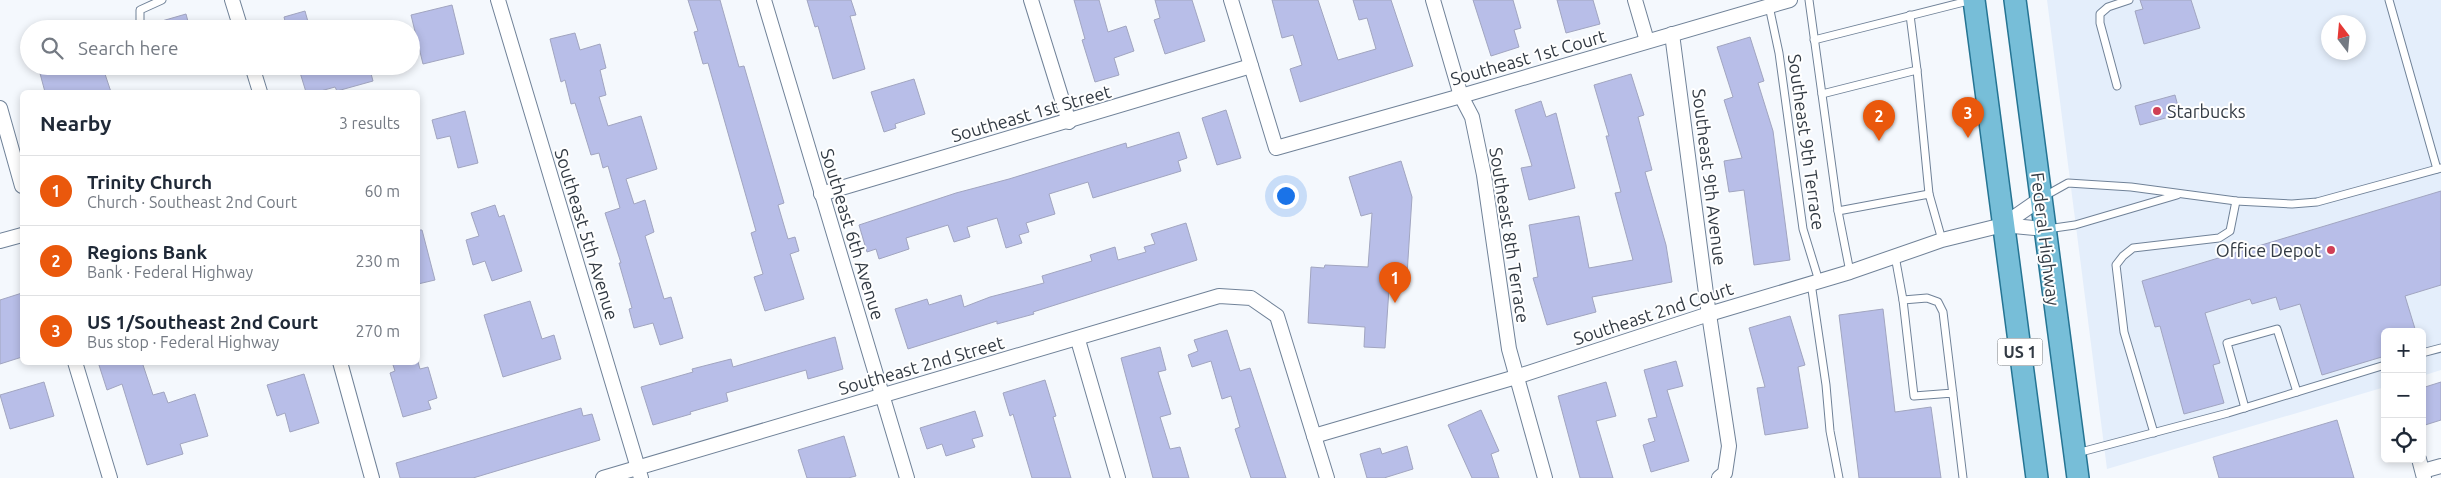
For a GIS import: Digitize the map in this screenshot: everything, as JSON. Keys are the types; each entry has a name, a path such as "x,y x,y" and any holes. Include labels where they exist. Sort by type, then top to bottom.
{"main road":[{"name":"US 1","path":"1974,0 2034,478"},
{"name":"Federal Highway","path":"2015,0 2078,478"}],"street":[{"path":"232,0 238,20"},
{"name":"Southeast 5th Avenue","path":"498,0 640,473"},
{"name":"Southeast 6th Avenue","path":"764,0 907,478"},
{"path":"1031,0 1069,122"},
{"path":"1231,0 1250,66"},
{"name":"Southeast 8th Terrace","path":"1433,0 1461,96 1472,117 1482,165 1509,349 1545,478"},
{"path":"1635,0 1647,41"},
{"name":"Southeast 1st Court","path":"1250,66 1276,148 1790,0"},
{"name":"Southeast 9th Avenue","path":"1672,34 1709,314 1729,446 1722,476"},
{"name":"Southeast 1st Street","path":"822,194 1069,122 1250,66"},
{"path":"255,75 259,90"},
{"path":"0,108 20,179"},
{"path":"2003,225 2042,198"},
{"path":"2003,225 2045,229"},
{"name":"Southeast 2nd Court","path":"1314,436 1516,377 1709,314 1850,272 1942,240 2003,225"},
{"path":"0,241 20,236"},
{"name":"Southeast 2nd Street","path":"603,478 640,473 883,396 1078,340 1219,296 1251,298 1277,316 1314,436"},
{"path":"1078,340 1118,478"},
{"path":"76,365 110,478"},
{"path":"341,365 372,478"},
{"path":"1314,436 1327,478"},
{"path":"2422,470 2441,466"}],"lane":[{"path":"140,20 140,10 162,0"},
{"path":"1809,0 1838,211 1850,272"},
{"path":"1814,40 1974,0"},
{"path":"2117,86 2100,23 2100,14 2108,7 2129,0"},
{"path":"2042,198 2068,183 2131,187 2236,201 2292,204 2317,202 2439,169 2389,0"},
{"name":"Southeast 9th Terrace","path":"1769,6 1780,53 1804,229 1815,282 1830,431 1839,478"},
{"path":"1910,15 1929,194 1942,240"},
{"path":"1822,94 1917,70"},
{"path":"1838,211 1929,194"},
{"path":"2045,229 2075,225 2180,195"},
{"path":"2154,433 2124,332 2116,265 2133,248 2219,238 2230,231 2236,201"},
{"path":"1895,256 1903,300 1914,396 1953,393"},
{"path":"1903,300 1927,298 1938,302 1944,312 1963,478"},
{"path":"2245,408 2227,343 2277,328 2297,392"},
{"path":"2426,352 2441,348"},
{"path":"2075,454 2245,408 2381,366"}],"shaded area":[{"path":"2047,0 2441,0 2441,370 2426,375 2426,328 2381,328 2381,388 2107,469"}],"building":[{"path":"688,0 720,0 739,67 744,66 784,203 778,205 788,239 795,237 799,251 790,254 804,299 765,311 754,277 763,274 751,233 756,231 708,63 703,64 694,32 698,31"},
{"path":"807,0 851,0 856,15 850,16 865,69 833,79 818,26 815,27"},
{"path":"1074,0 1099,0 1108,32 1126,26 1134,51 1114,58 1119,75 1095,82 1082,40 1085,39"},
{"path":"1155,0 1192,0 1205,41 1165,54 1154,20 1160,18"},
{"path":"1272,0 1318,0 1338,60 1376,49 1367,18 1359,20 1353,0 1391,0 1413,66 1300,102 1290,69 1302,65 1293,35 1282,38"},
{"path":"1473,0 1513,0 1521,28 1514,30 1519,47 1491,56"},
{"path":"1557,0 1593,0 1600,24 1566,33"},
{"path":"2140,0 2191,0 2200,28 2144,44 2135,11 2143,9"},
{"path":"452,5 464,54 423,64 420,52 420,20 412,20 411,15"},
{"path":"305,11 308,20 285,20 284,17"},
{"path":"186,14 188,20 165,20"},
{"path":"575,33 580,50 600,44 606,68 600,70 606,95 599,97 608,126 641,116 657,169 626,179 634,204 645,200 654,232 645,236 664,299 671,297 683,338 660,345 653,323 634,328 629,309 632,308 619,263 621,263 605,213 620,208 608,166 603,168 599,153 591,155 575,103 571,104 565,80 561,82 550,39"},
{"path":"1750,37 1764,81 1758,83 1773,131 1790,260 1754,265 1744,190 1729,192 1724,161 1742,158 1724,100 1733,97 1717,47"},
{"path":"1631,74 1644,115 1638,117 1652,170 1645,172 1666,245 1672,282 1592,297 1596,312 1547,325 1533,278 1538,277 1529,225 1579,216 1589,268 1633,260 1615,193 1621,192 1606,136 1609,136 1594,85"},
{"path":"40,75 105,75 110,90 44,90"},
{"path":"301,75 371,75 373,81 341,90 336,90 335,87 324,90 305,90"},
{"path":"914,79 925,114 895,124 896,128 884,132 871,92"},
{"path":"2175,95 2180,114 2140,125 2135,106"},
{"path":"1541,101 1546,117 1556,113 1575,188 1529,200 1521,168 1532,166 1515,110"},
{"path":"1226,110 1241,158 1217,165 1202,118"},
{"path":"465,111 478,163 458,168 450,136 437,139 432,120"},
{"path":"1179,132 1187,158 1178,161 1181,171 1093,198 1088,182 1049,194 1055,214 1026,223 1029,232 1019,235 1022,243 1006,248 997,218 967,227 970,237 954,242 948,225 906,238 909,249 879,259 876,249 867,252 859,225 956,193 1009,179 1126,143 1127,148"},
{"path":"1401,161 1412,197 1407,275 1390,274 1385,348 1364,347 1365,327 1308,323 1311,267 1324,268 1325,265 1368,267 1372,213 1361,216 1349,177"},
{"path":"2441,191 2441,285 2405,296 2415,328 2381,328 2381,357 2322,375 2300,304 2280,310 2276,297 2252,304 2250,299 2205,313 2220,363 2213,365 2224,403 2184,414 2160,326 2155,327 2142,281"},
{"path":"495,205 499,217 504,215 522,271 492,281 485,261 473,265 466,240 479,236 471,213"},
{"path":"1186,223 1197,260 1033,312 1034,314 997,324 997,321 908,349 895,309 927,299 929,305 961,295 964,307 990,297 1044,283 1042,276 1092,261 1090,255 1115,247 1118,260 1146,252 1144,247 1155,244 1151,234"},
{"path":"420,230 422,230 435,280 420,284"},
{"path":"20,294 20,358 0,364 0,300"},
{"path":"530,301 542,339 554,335 561,359 503,377 484,315"},
{"path":"1883,309 1895,412 1931,407 1941,478 1859,478 1839,315"},
{"path":"1790,316 1805,365 1798,367 1808,428 1765,435 1757,388 1765,387 1749,328"},
{"path":"1227,330 1240,371 1250,368 1286,478 1251,478 1235,429 1240,427 1231,396 1222,399 1211,361 1192,367 1188,355 1198,351 1194,340"},
{"path":"835,337 843,369 808,379 806,370 726,393 728,401 653,425 641,387 693,372 692,369 731,359 733,367"},
{"path":"1160,347 1166,370 1158,372 1171,414 1160,417 1170,449 1180,447 1189,478 1153,478 1121,358"},
{"path":"1676,361 1683,386 1667,390 1689,461 1651,472 1643,445 1655,441 1648,419 1657,417 1644,370"},
{"path":"99,365 143,365 153,395 164,392 168,403 195,394 208,436 180,444 183,454 147,465 122,384 107,390"},
{"path":"393,365 419,365 420,369 428,367 437,398 428,401 431,409 403,417 390,373 395,371"},
{"path":"304,374 319,423 290,432 285,413 277,416 267,385"},
{"path":"1045,380 1056,416 1053,417 1071,478 1032,478 1013,414 1010,416 1003,393"},
{"path":"44,382 54,416 10,429 0,395"},
{"path":"1606,382 1616,416 1596,421 1613,478 1580,478 1558,396"},
{"path":"2441,382 2441,420 2426,425 2426,418 2426,387"},
{"path":"581,408 583,416 592,414 600,440 473,478 400,478 396,463"},
{"path":"1481,410 1499,451 1491,454 1499,478 1472,478 1448,425"},
{"path":"975,411 983,436 972,439 975,447 946,456 942,444 927,449 920,428"},
{"path":"2337,420 2354,478 2219,478 2213,457"},
{"path":"844,436 856,476 848,478 807,478 798,450"},
{"path":"1407,446 1413,469 1384,478 1367,478 1360,454 1380,448 1382,454"}],"place":[{"name":"Starbucks","path":"2157,111"},
{"name":"US 1/Southeast 2nd Court","path":"1968,138"},
{"name":"Regions Bank","path":"1879,141"},
{"name":"Office Depot","path":"2331,250"},
{"name":"Trinity Church","path":"1395,303"}]}
